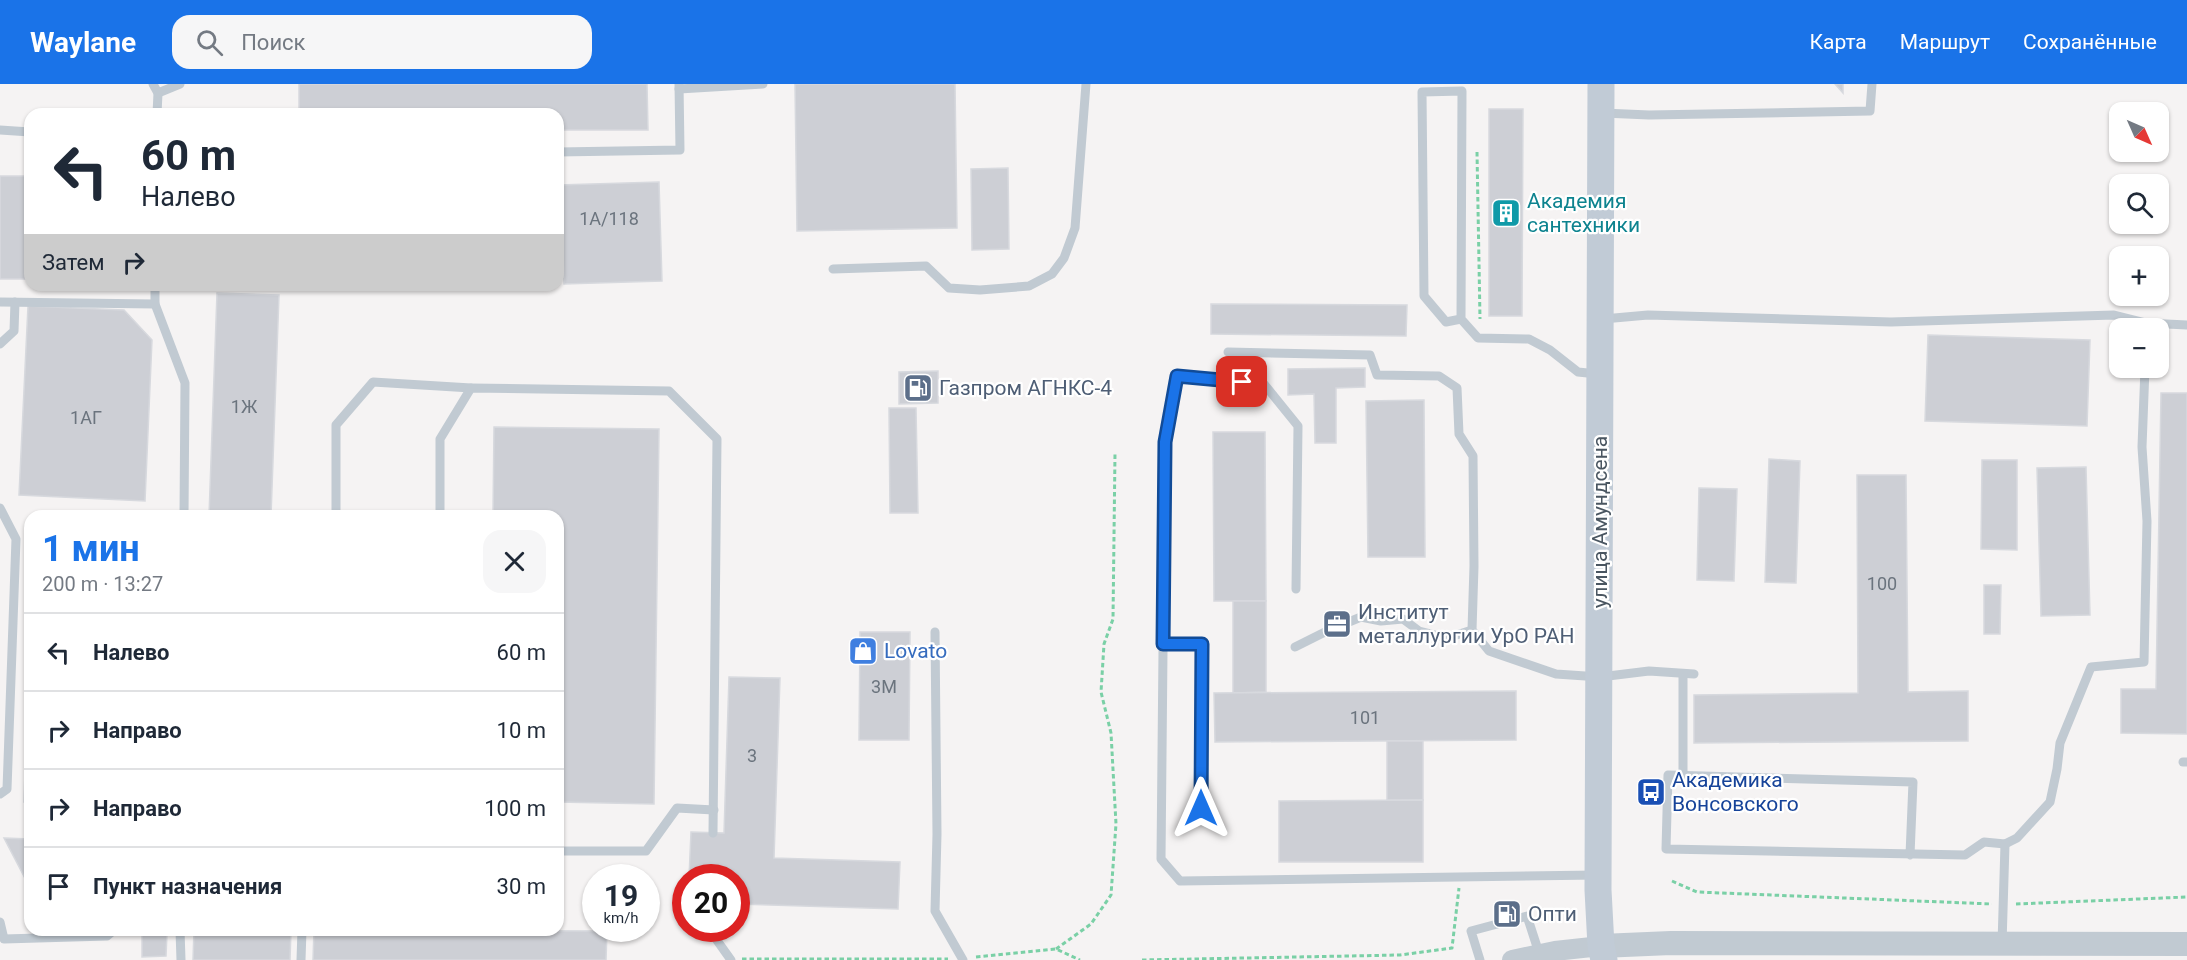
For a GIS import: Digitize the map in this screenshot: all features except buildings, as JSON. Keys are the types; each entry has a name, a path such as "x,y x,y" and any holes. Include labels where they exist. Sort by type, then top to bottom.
{"main road":[{"name":"улица Амундсена","path":"1600,84 1599,875 1603,953"}],"street":[{"path":"1512,960 1539,953 1603,953 1671,943 2187,944"}],"lane":[{"path":"157,108 155,88 180,84"},
{"path":"564,152 680,150 679,86 763,84"},
{"path":"833,269 926,266 949,288 980,290 1029,286 1052,274 1064,258 1075,228 1086,84"},
{"path":"1601,113 1649,115 1870,111 1872,84"},
{"path":"1461,319 1446,321 1424,296 1422,92 1462,91 1461,319 1478,338 1529,339 1550,350 1578,372 1600,374"},
{"path":"0,130 24,132"},
{"path":"155,291 155,304 185,383 184,510"},
{"path":"0,302 155,304"},
{"path":"0,344 14,331 15,302"},
{"path":"1601,319 1648,315 1891,322 2114,315 2123,318"},
{"path":"2169,326 2187,326"},
{"path":"1228,352 1370,355 1377,375 1440,375 1457,388 1459,434 1473,456 1472,630 1489,651 1556,674 1600,677 1649,671 1694,674"},
{"path":"1296,589 1298,426 1264,384 1177,376 1165,442 1161,859 1180,881 1599,875"},
{"path":"1910,855 1913,782 1668,775 1666,849 1910,855 1965,855 1984,842 2006,844 2017,838 2050,802 2060,743 2091,667 2144,662 2147,521 2142,447 2145,378"},
{"path":"336,510 336,425 373,382 471,388 669,391 717,439 713,833"},
{"path":"440,510 440,439 471,388"},
{"path":"0,508 16,539 7,789 0,794"},
{"path":"1295,647 1361,617 1381,621 1403,619 1419,631 1447,638 1472,630"},
{"path":"935,632 937,834 935,911 963,959"},
{"path":"1163,644 1202,644 1201,808"},
{"path":"1683,674 1683,776"},
{"path":"564,850 646,851 677,808 714,810"},
{"path":"2002,944 2006,844"},
{"path":"1480,960 1471,931 1527,916 1539,953"},
{"path":"0,922 4,939 107,936"},
{"path":"180,936 181,960"},
{"path":"301,960 302,936"},
{"path":"718,942 731,960"}],"path":[{"path":"1477,143 1480,322"},
{"path":"731,960 963,959 1056,949 1091,924 1111,896 1116,824 1110,734 1101,692 1104,644 1113,619 1115,453"},
{"path":"1142,960 1400,956 1452,948 1461,877"},
{"path":"1672,881 1697,892 2003,905 2187,897"},
{"path":"1056,949 1080,960"}],"place":[{"name":"Академия сантехники","path":"1506,213"},
{"name":"Газпром АГНКС-4","path":"918,388"},
{"name":"Институт металлургии УрО РАН","path":"1337,624"},
{"name":"Lovato","path":"863,651"},
{"name":"Академика Вонсовского","path":"1651,792"},
{"name":"Опти","path":"1507,914"}],"route":[{"path":"1201,808 1202,644 1163,644 1165,442 1177,376 1242,382"}]}
